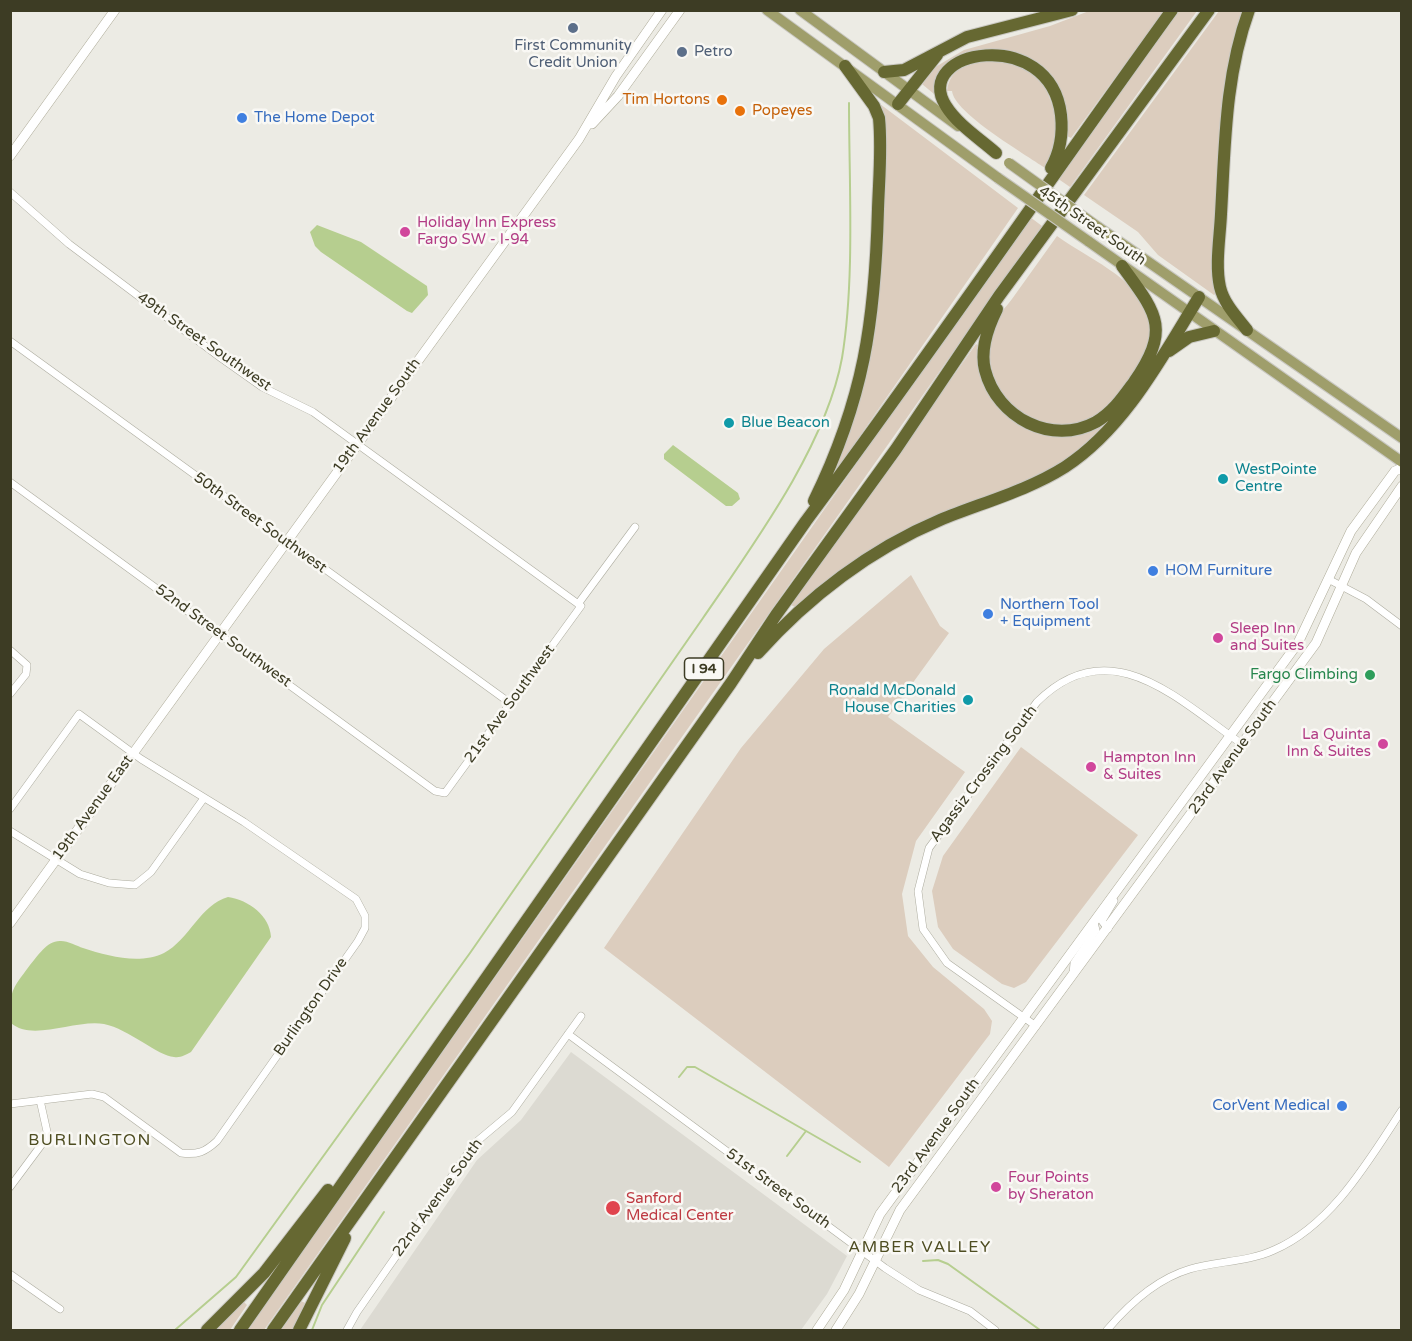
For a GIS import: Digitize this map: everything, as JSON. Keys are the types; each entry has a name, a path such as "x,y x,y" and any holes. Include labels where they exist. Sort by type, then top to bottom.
{"highway":[{"path":"884,72 904,69 968,37 1072,10"},
{"name":"I 94","path":"240,1330 400,1100 517,938 800,530 889,409 1172,10"},
{"name":"I 94","path":"273,1330 731,683 776,615 896,449 1013,277 1209,10"},
{"path":"1247,330 1229,307 1220,287 1220,251 1227,101 1243,28 1250,10"},
{"path":"898,104 944,48"},
{"path":"996,153 945,106 942,96 941,88 946,72 958,63 976,56 997,55 1028,63 1052,87 1060,108 1062,125 1057,157 1018,226"},
{"path":"800,530 826,475 852,410 867,350 876,283 879,118 874,106 845,66"},
{"path":"1013,277 986,337 985,370 998,398 1012,413 1026,423 1061,431 1096,422 1113,410 1148,362 1156,327 1154,313 1122,266"},
{"path":"731,683 769,640 810,601 894,542 937,522 1026,488 1065,467 1118,421 1199,297"},
{"path":"1161,357 1189,337 1214,331"},
{"path":"207,1330 264,1273 400,1100"},
{"path":"298,1330 322,1280 377,1180"}],"main road":[{"name":"45th Street South","path":"767,10 998,178 1401,462"},
{"name":"45th Street South","path":"800,10 1098,227 1401,438"}],"street":[{"path":"10,156 115,10"},
{"name":"19th Avenue South","path":"175,693 579,139 616,76 662,10"},
{"name":"19th Avenue South","path":"579,139 618,96 680,10"},
{"name":"49th Street Southwest","path":"10,192 77,250 221,358 262,387 313,412 580,605"},
{"name":"50th Street Southwest","path":"10,341 510,703"},
{"name":"23rd Avenue South","path":"817,1330 844,1290 886,1204 1298,643 1351,531 1395,471 1401,468"},
{"name":"52nd Street Southwest","path":"10,482 435,791"},
{"name":"23rd Avenue South","path":"836,1330 859,1294 900,1210 1316,644 1356,553 1401,486"},
{"name":"21st Ave Southwest","path":"435,791 445,793 634,528"},
{"path":"1328,579 1366,599 1401,626"},
{"path":"10,650 27,665 26,674 10,694"},
{"name":"Agassiz Crossing South","path":"1036,1026 947,963 923,929 918,891 929,848 1037,702 1053,686 1070,677 1103,670 1139,676 1171,694 1242,744"},
{"name":"19th Avenue East","path":"10,923 175,693"},
{"name":"Burlington Drive","path":"10,809 79,714 133,753 244,822 356,899 365,916 365,928 217,1141 207,1151 195,1154 181,1152 104,1097 80,1094 10,1104"},
{"path":"10,831 80,874 109,883 135,885 151,872 204,798"},
{"name":"23rd Avenue South","path":"1108,929 1102,923 1102,918 1122,891 1122,884"},
{"name":"23rd Avenue South","path":"1073,977 1074,963 1096,930 1094,923"},
{"name":"22nd Avenue South","path":"347,1330 363,1303 475,1143 512,1112 581,1016"},
{"name":"51st Street South","path":"568,1034 874,1260 919,1290 970,1311 995,1330"},
{"path":"10,1187 48,1136 40,1100"},
{"path":"1107,1330 1135,1301 1166,1279 1191,1269 1274,1250 1297,1237 1341,1196 1401,1110"},
{"path":"10,1274 60,1309"}],"shaded area":[{"path":"1089,11 1164,11 1071,138 1067,136 1062,101 1055,85 1046,72 1019,53 1001,49 967,54 953,60 945,67 938,93 934,94 922,84 932,69 964,50 1050,26"},
{"path":"1179,11 1197,11 1070,187 1057,178"},
{"path":"1219,11 1244,11 1223,93 1217,293 1214,295 1158,255 1138,232 1084,195"},
{"path":"988,58 1023,66 1045,86 1059,123 1053,153 1045,168 977,121 956,100 952,91 947,91 956,72 967,65"},
{"path":"876,101 1018,208 839,466 834,464 867,374 878,306 881,238"},
{"path":"1030,217 1042,226 264,1330 247,1330"},
{"path":"317,225 361,242 427,286 428,295 412,313 407,311 321,252 315,246 310,232"},
{"path":"1057,236 1122,279 1143,301 1152,321 1152,334 1148,347 1120,394 1095,417 1072,425 1050,425 1030,419 1013,407 1000,390 992,370 990,348 997,318"},
{"path":"976,344 979,346 982,377 993,398 1012,415 1037,432 1104,421 1106,426 1061,464 1028,481 934,517 797,608 791,605"},
{"path":"673,445 738,493 740,499 732,506 726,506 664,459 664,454"},
{"path":"911,575 940,626 949,633 888,717 965,772 916,841 902,894 908,936 933,967 984,1009 992,1021 990,1034 889,1167 604,948 741,748 824,649"},
{"path":"1021,747 1138,835 1026,982 1014,988 1002,984 953,949 938,927 932,891 943,856"},
{"path":"228,897 251,905 257,910 267,922 271,937 191,1052 179,1057 167,1056 123,1031 104,1024 93,1023 30,1030 11,1023 11,997 15,987 40,953 51,943 64,941 103,954 124,958 154,957 173,947 202,914"},
{"name":"Sanford Medical Center","path":"571,1052 847,1256 827,1294 801,1330 360,1330 477,1160 521,1120"},
{"path":"301,1301 305,1303 293,1330 281,1330"},
{"path":"244,1302 247,1305 230,1330 214,1330"}],"waterway":[{"path":"175,1330 236,1277 470,953 703,618 765,527 804,460 821,425 833,391 842,358 846,328 850,264 849,103"},
{"path":"679,1077 687,1067 695,1067 860,1162"},
{"path":"787,1156 806,1131"},
{"path":"312,1330 322,1305 384,1212"},
{"path":"923,1261 938,1260 948,1264 1040,1330"}],"place":[{"name":"First Community Credit Union","path":"573,28"},
{"name":"Petro","path":"682,52"},
{"name":"Tim Hortons","path":"722,100"},
{"name":"Popeyes","path":"740,111"},
{"name":"The Home Depot","path":"242,118"},
{"name":"Holiday Inn Express Fargo SW - I-94","path":"405,232"},
{"name":"Blue Beacon","path":"729,423"},
{"name":"WestPointe Centre","path":"1223,479"},
{"name":"HOM Furniture","path":"1153,571"},
{"name":"Northern Tool + Equipment","path":"988,614"},
{"name":"Sleep Inn and Suites","path":"1218,638"},
{"name":"Fargo Climbing","path":"1370,675"},
{"name":"Ronald McDonald House Charities","path":"968,700"},
{"name":"La Quinta Inn & Suites","path":"1383,744"},
{"name":"Hampton Inn & Suites","path":"1091,767"},
{"name":"CorVent Medical","path":"1342,1106"},
{"name":"Four Points by Sheraton","path":"996,1187"},
{"name":"Sanford Medical Center","path":"613,1208"}],"district":[{"name":"BURLINGTON","path":"90,1141"},
{"name":"AMBER VALLEY","path":"920,1248"}]}
